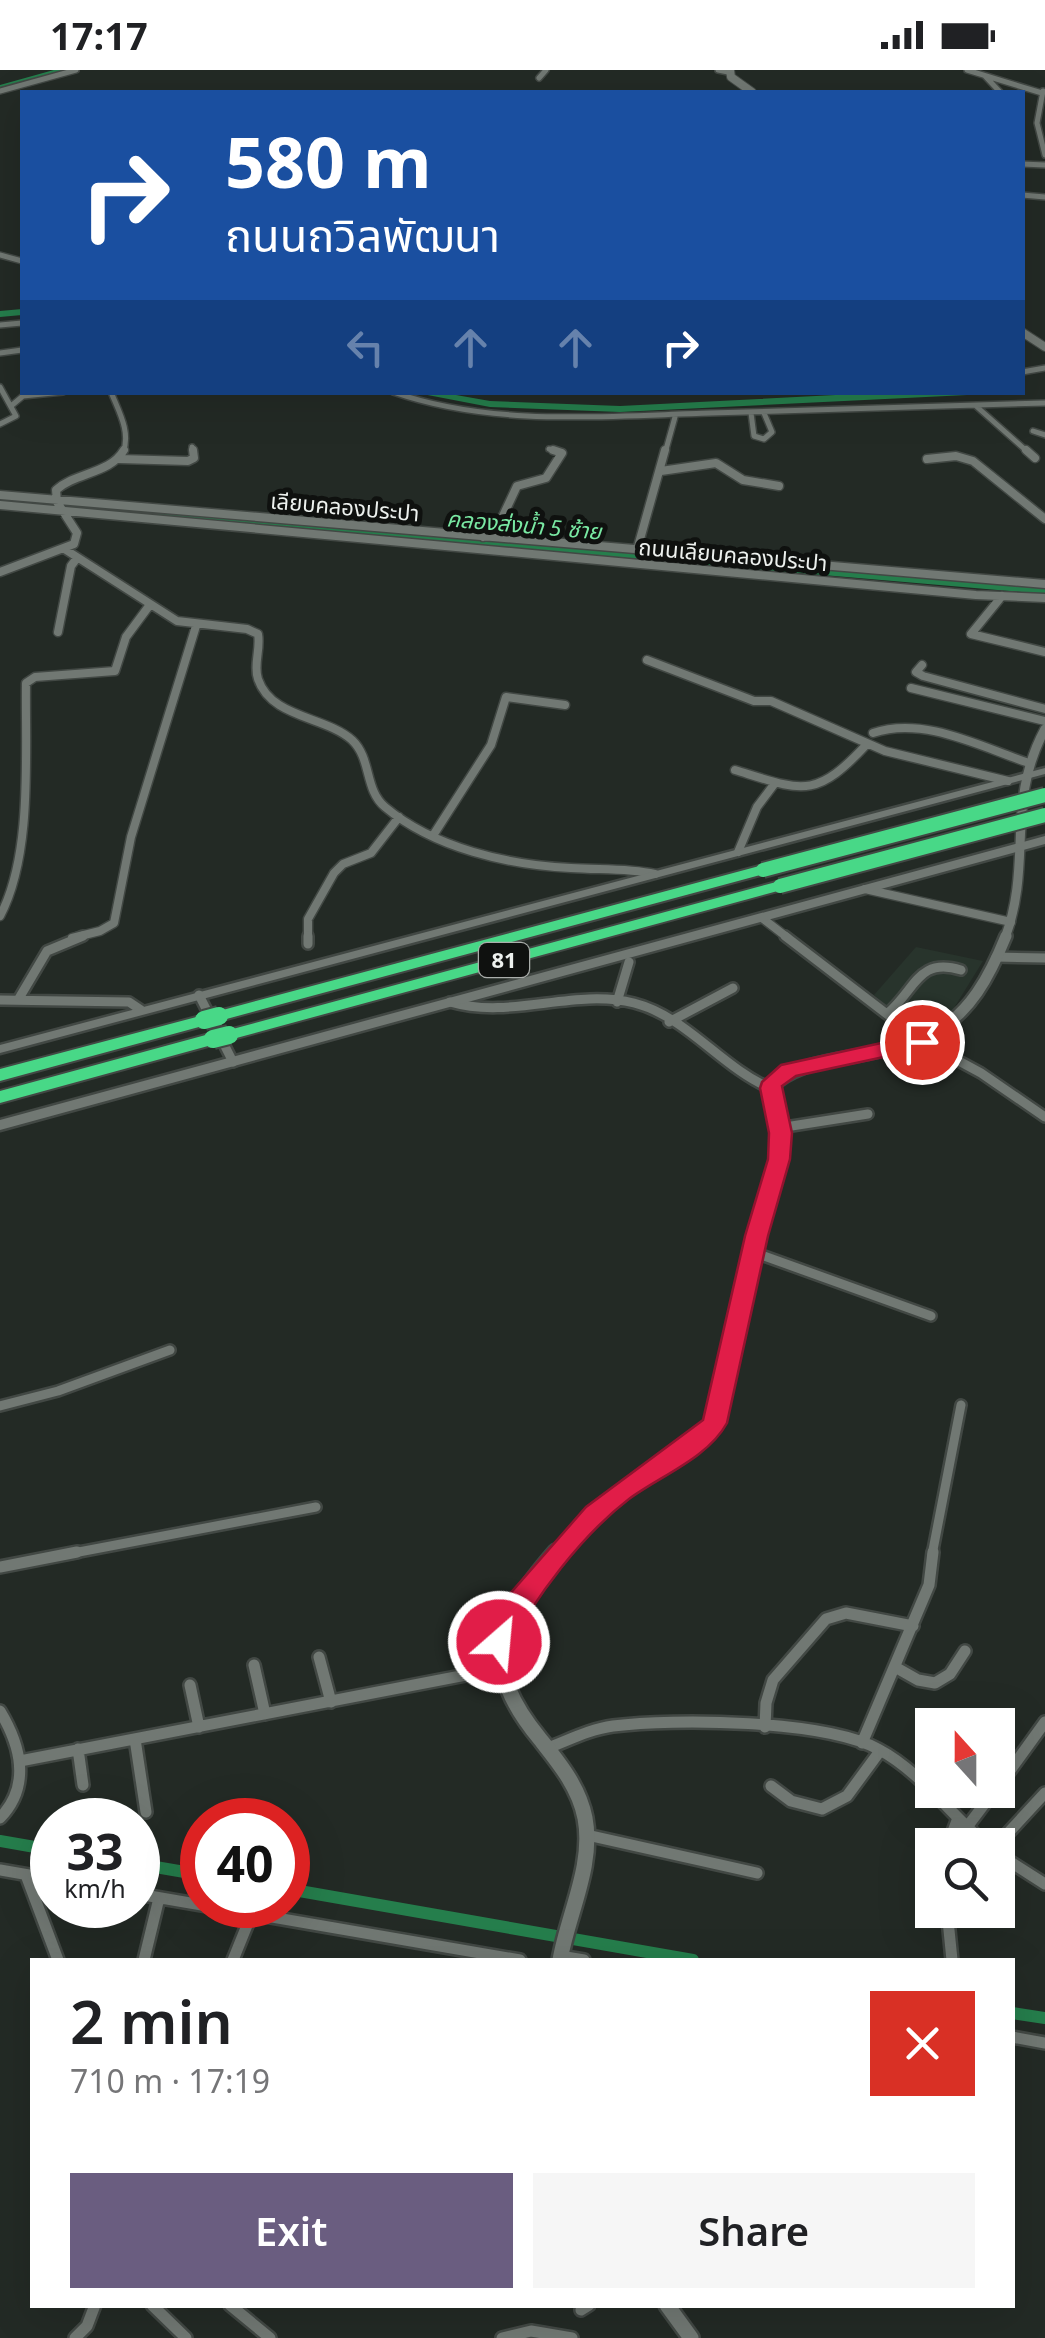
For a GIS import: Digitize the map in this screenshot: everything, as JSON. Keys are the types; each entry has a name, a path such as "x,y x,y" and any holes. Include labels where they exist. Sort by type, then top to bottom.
{"highway":[{"name":"81","path":"0,1075 1045,796"},
{"name":"81","path":"0,1097 1045,815"}],"main road":[{"path":"0,1049 1045,772"},
{"path":"0,1125 1045,840"}],"street":[{"path":"0,88 58,70"},
{"path":"0,88 76,70"},
{"path":"540,78 546,70"},
{"path":"718,70 729,71 750,90"},
{"path":"966,70 1044,91 1037,112 1039,142 1045,156"},
{"path":"985,76 998,90"},
{"path":"1025,114 1037,112"},
{"path":"0,388 16,416 0,424"},
{"path":"11,406 22,396 32,395"},
{"path":"1,571 74,544 77,533 59,505 58,485 109,469 120,458 124,436 112,395"},
{"path":"404,395 500,413 676,417 1045,403"},
{"path":"979,406 1010,433"},
{"path":"979,406 1036,458"},
{"path":"751,414 754,436 764,439 772,432 764,413"},
{"path":"637,550 676,417"},
{"path":"1033,431 1045,435"},
{"path":"120,458 188,461 194,458 192,447"},
{"path":"482,537 502,518 517,486 546,478 562,453 549,450"},
{"path":"927,459 956,456 972,460 1045,519"},
{"path":"661,471 716,464 742,480 778,486"},
{"name":"เลียบคลองประปา","path":"0,495 59,505 1045,584"},
{"name":"ถนนเลียบคลองประปา","path":"0,506 59,505 1045,598"},
{"path":"66,550 148,606 196,626 238,628 258,634 261,645 255,665 262,690 280,704 348,736 367,756 370,788 376,799 398,816 490,856 655,874"},
{"path":"58,632 72,564 77,558"},
{"path":"1002,596 971,634 1045,652"},
{"path":"0,916 11,894 20,832 26,683 35,677 115,672 126,637 148,606"},
{"path":"18,1000 49,949 114,923 126,886 128,835 142,809 196,626"},
{"path":"647,660 754,701 771,701 867,744 1008,781"},
{"path":"922,664 916,672 923,676 1045,709"},
{"path":"911,688 1045,721"},
{"path":"434,834 491,745 506,697 565,705"},
{"path":"873,733 884,727 920,730 1026,762"},
{"path":"560,1955 586,1835 576,1790 518,1710 497,1669 506,1623 547,1566 619,1493 706,1434 714,1423 753,1252 779,1159 779,1128 770,1088 778,1077 789,1070 922,1042 940,1034 958,1018 996,958 1011,922 1018,887 1022,777 1045,729"},
{"path":"734,770 775,784 811,787 830,782 867,744"},
{"path":"738,852 755,809 775,784"},
{"path":"308,944 308,920 334,873 343,864 371,852 398,816"},
{"path":"595,869 601,880"},
{"path":"865,889 1011,922"},
{"path":"762,918 922,1042 980,1073 1045,1117"},
{"path":"996,958 1045,958"},
{"path":"618,1002 628,962"},
{"path":"888,1013 899,1006 930,967 961,970"},
{"path":"669,1022 733,988"},
{"path":"200,995 233,1062"},
{"path":"0,1000 129,1002 141,1010"},
{"path":"450,1002 478,1008 634,1003 669,1022 742,1076 770,1088"},
{"path":"779,1128 868,1114"},
{"path":"753,1252 931,1316"},
{"path":"0,1406 170,1350"},
{"path":"862,1743 929,1585 937,1516 961,1404"},
{"path":"0,1567 316,1506"},
{"path":"765,1727 773,1680 826,1619 846,1613 913,1626"},
{"path":"895,1668 932,1685 956,1666 964,1650"},
{"path":"319,1658 331,1702"},
{"path":"254,1666 265,1714"},
{"path":"20,1760 497,1669"},
{"path":"190,1684 199,1728"},
{"path":"0,1711 15,1738 20,1760 19,1795 0,1818"},
{"path":"1015,1762 1045,1722"},
{"path":"548,1748 611,1726 765,1727 862,1743 880,1751 967,1828"},
{"path":"135,1739 144,1798"},
{"path":"78,1749 84,1785"},
{"path":"771,1786 793,1802 828,1810 841,1805 854,1791 880,1751"},
{"path":"1013,1828 1045,1794"},
{"path":"959,1828 977,1808"},
{"path":"586,1835 756,1873"},
{"path":"1015,1865 1045,1884"},
{"path":"0,1870 30,1876"},
{"path":"26,1875 57,1958"},
{"path":"310,1924 508,1958"},
{"path":"144,1958 152,1928"},
{"path":"234,1958 246,1928"},
{"path":"949,1928 952,1958"},
{"path":"1015,2037 1045,2042"},
{"path":"75,2338 87,2326 93,2308"},
{"path":"155,2308 186,2338"},
{"path":"234,2308 270,2338"},
{"path":"669,2308 691,2338"},
{"path":"244,2338 254,2325"},
{"path":"502,2338 531,2331 572,2338"}],"shaded area":[{"path":"916,947 983,961 949,1016 919,1036 874,995"}],"waterway":[{"path":"0,88 65,70"},
{"path":"0,314 20,312"},
{"path":"435,395 490,404 620,409 906,395"},
{"name":"คลองส่งน้ำ 5 ซ้าย","path":"0,500 1045,590"},
{"path":"0,1841 30,1846"},
{"path":"160,1868 180,1871"},
{"path":"310,1893 682,1958"},
{"path":"1015,2013 1045,2018"}],"route":[{"path":"499,1642 518,1604 595,1514 619,1493 706,1434 714,1423 730,1344 779,1159 780,1133 770,1088 773,1082 789,1070 922,1042"}]}
